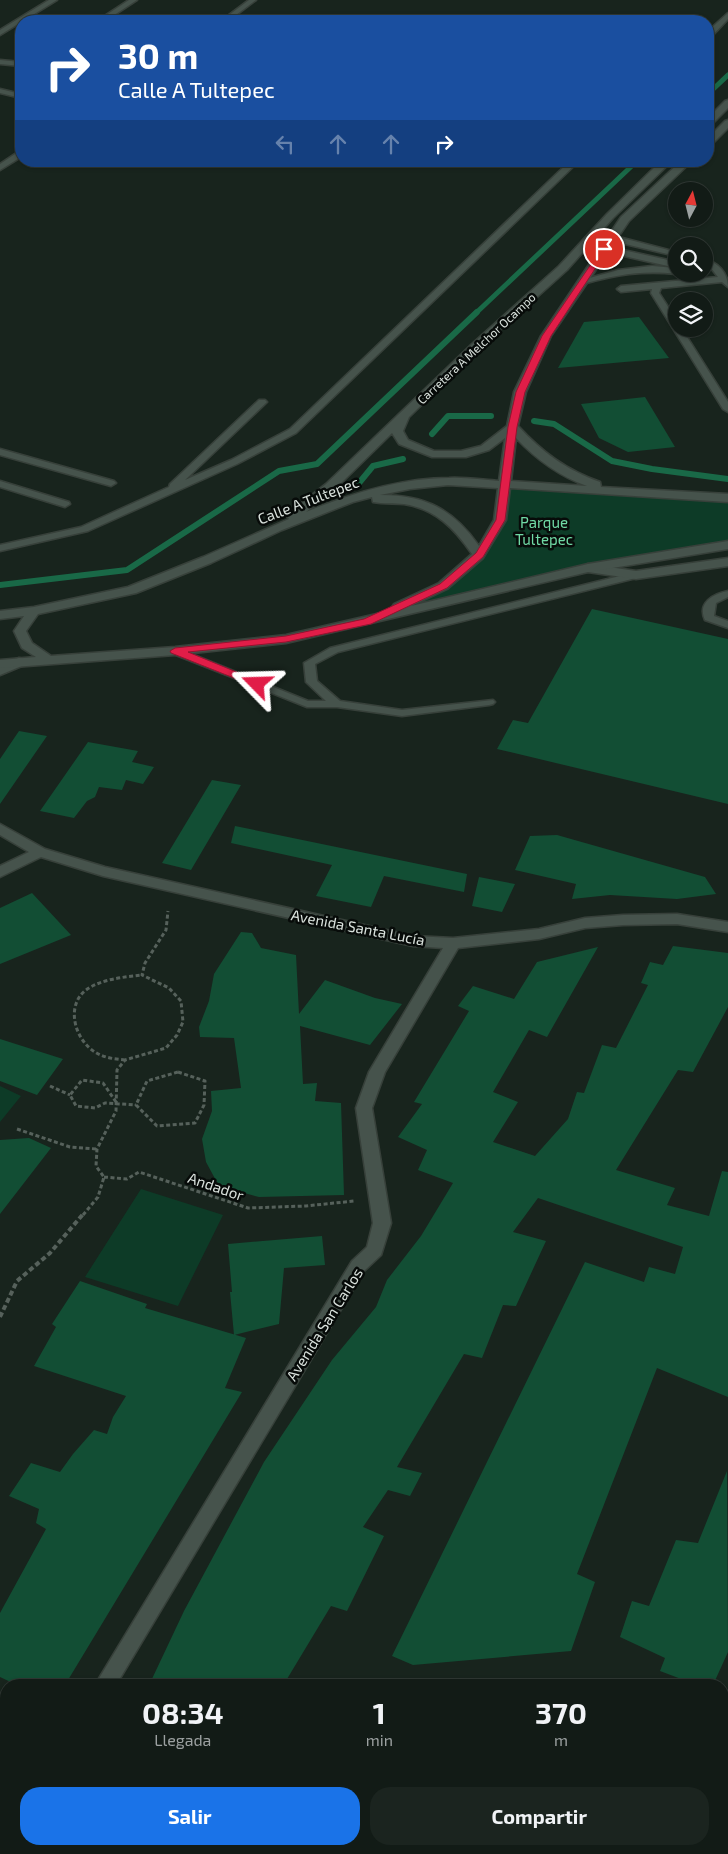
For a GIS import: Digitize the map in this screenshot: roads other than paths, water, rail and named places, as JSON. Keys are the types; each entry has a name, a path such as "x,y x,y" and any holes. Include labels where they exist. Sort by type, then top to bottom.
{"main road":[{"path":"714,116 728,103"},
{"path":"714,136 728,123"},
{"name":"Carretera A Melchor Ocampo","path":"278,527 330,488 476,346 563,268 610,216 661,167"},
{"path":"367,622 443,586 479,555 500,520 512,427 520,392 546,336 625,219 681,167"},
{"path":"405,414 397,431 403,442 432,454 462,455 485,448 512,427"},
{"path":"512,427 549,464 572,477 614,492"},
{"name":"Calle A Tultepec","path":"0,615 34,611 132,590 207,560 278,527 349,499 410,486 448,482 504,484 728,498"},
{"path":"349,499 397,498 426,506 454,522 479,555"},
{"path":"0,664 175,651 286,639 367,622 588,568 728,545"},
{"path":"588,568 636,575 728,562"},
{"path":"34,611 20,631 27,645 48,660"},
{"path":"0,671 19,662"},
{"name":"Avenida Santa Lucía","path":"0,829 40,852 103,871 403,939 453,943 539,934 586,923 623,920 677,919 728,927"},
{"path":"0,872 40,852"},
{"name":"Avenida San Carlos","path":"110,1679 358,1266 375,1250 382,1223 364,1108 377,1072 453,943"}],"lane":[{"path":"29,15 54,0"},
{"path":"110,15 134,0"},
{"path":"232,15 253,0"},
{"path":"714,29 728,15"},
{"path":"0,33 15,24"},
{"path":"0,62 15,63"},
{"path":"0,91 15,95"},
{"path":"0,168 15,158"},
{"path":"0,548 84,529 234,462 293,431 569,167"},
{"path":"611,238 668,252"},
{"path":"604,249 668,268"},
{"path":"583,281 629,269 657,264 668,265"},
{"path":"713,266 724,278"},
{"path":"621,289 724,278"},
{"path":"657,286 655,293 668,314"},
{"path":"683,337 728,409"},
{"path":"166,493 262,402"},
{"path":"0,452 111,483"},
{"path":"0,484 65,504"},
{"path":"337,704 312,682 309,663 334,650 636,575"},
{"path":"728,594 710,600 707,609 709,618 728,625"},
{"path":"175,651 307,704 337,704 402,713 489,702"}],"waterway":[{"path":"714,88 728,75"},
{"path":"476,313 631,167"},
{"path":"0,585 127,570 279,471 317,464 477,312"},
{"path":"432,434 448,416 491,416"},
{"path":"534,421 554,424 612,461 652,469 728,479"},
{"path":"359,483 373,466 403,459"}],"park label":[{"name":"Parque Tultepec","path":"544,530"}]}
